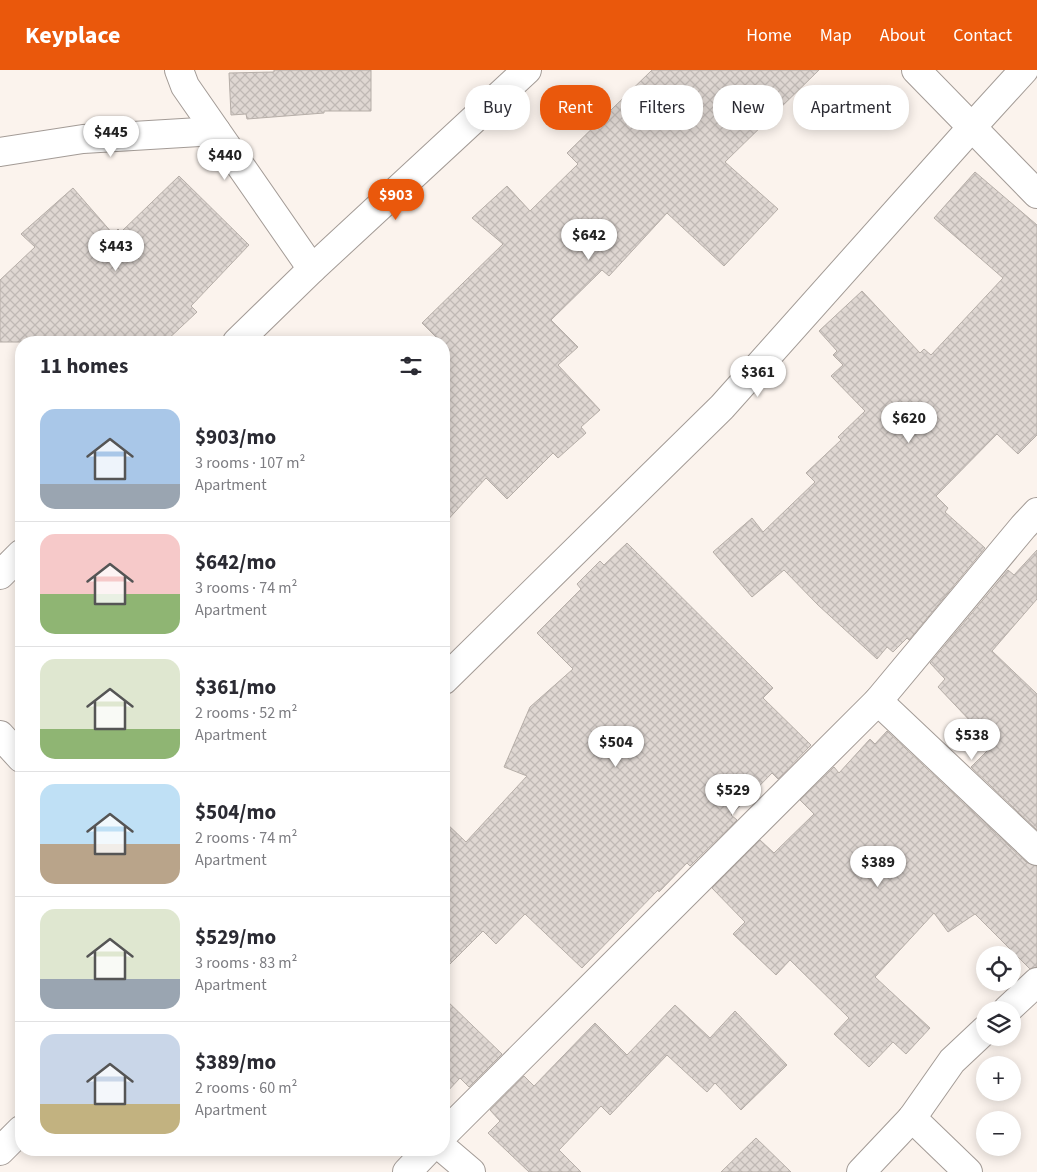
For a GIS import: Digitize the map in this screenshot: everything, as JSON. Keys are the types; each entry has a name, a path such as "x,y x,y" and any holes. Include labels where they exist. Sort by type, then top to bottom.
{"street":[{"path":"179,70 185,86 312,269"},
{"path":"916,70 1037,194"},
{"path":"450,674 722,407 1024,70"},
{"path":"243,336 517,74"},
{"path":"0,152 83,139 216,131"},
{"path":"450,1128 878,701 1022,527 1037,512"},
{"path":"0,575 15,560"},
{"path":"878,701 1037,852"},
{"path":"0,735 15,751"},
{"path":"1016,1001 1037,982"},
{"path":"861,1172 912,1118 952,1061 976,1038"},
{"path":"912,1118 968,1172"},
{"path":"0,1151 15,1136"},
{"path":"450,1154 471,1172"},
{"path":"407,1172 422,1156"}],"building":[{"path":"274,70 371,70 371,111 324,111 324,113 247,119 246,114 231,115 229,73 274,72"},
{"path":"652,70 819,70 804,85 793,85 793,95 783,105 783,85 713,85 713,130 758,130 725,162 778,209 724,266 667,213 609,276 602,270 551,320 578,347 558,365 600,410 581,427 586,433 558,458 553,453 507,499 486,478 450,517 450,336 435,336 422,323 503,244 472,218 507,186 530,211 578,164 567,153 591,130 611,130 611,110 621,100 621,130 703,130 703,85 637,85"},
{"path":"975,172 1037,225 1037,435 1018,454 997,434 936,496 948,508 945,512 985,548 909,640 907,638 893,652 887,647 877,659 818,605 784,570 752,597 713,552 752,518 763,532 815,482 806,473 841,440 838,437 865,411 831,376 843,365 833,355 837,351 819,331 862,291 920,353 924,349 931,355 1003,278 934,218"},
{"path":"179,176 249,245 191,306 197,312 171,336 15,336 15,342 0,342 0,280 35,247 21,234 73,188 113,234 118,229 121,232"},
{"path":"627,543 773,688 763,698 811,745 778,779 772,773 731,815 737,820 690,866 687,863 659,892 658,890 582,968 525,914 496,944 483,931 450,964 450,827 466,842 527,776 504,767 530,707 573,669 537,633 581,589 577,584 600,561 604,565"},
{"path":"1037,550 1037,599 992,651 1037,694 1037,830 971,767 993,745 938,687 945,679 930,663 1008,570 1014,575"},
{"path":"887,731 1026,862 1037,866 1037,967 1030,969 1021,960 1021,946 1007,946 975,914 948,932 934,913 875,977 930,1028 906,1054 893,1042 869,1067 834,1034 849,1018 790,960 776,975 733,934 745,922 712,888 760,840 774,853 814,814 800,800 834,767 839,773 870,739 875,744"},
{"path":"450,1004 502,1054 469,1087 460,1078 450,1089"},
{"path":"675,1005 710,1038 735,1011 787,1065 741,1110 715,1083 707,1092 667,1055 610,1115 601,1106 559,1150 581,1172 529,1172 488,1133 500,1121 490,1110 524,1076 534,1086 595,1023 627,1055"},
{"path":"756,1138 791,1172 721,1172"}]}
